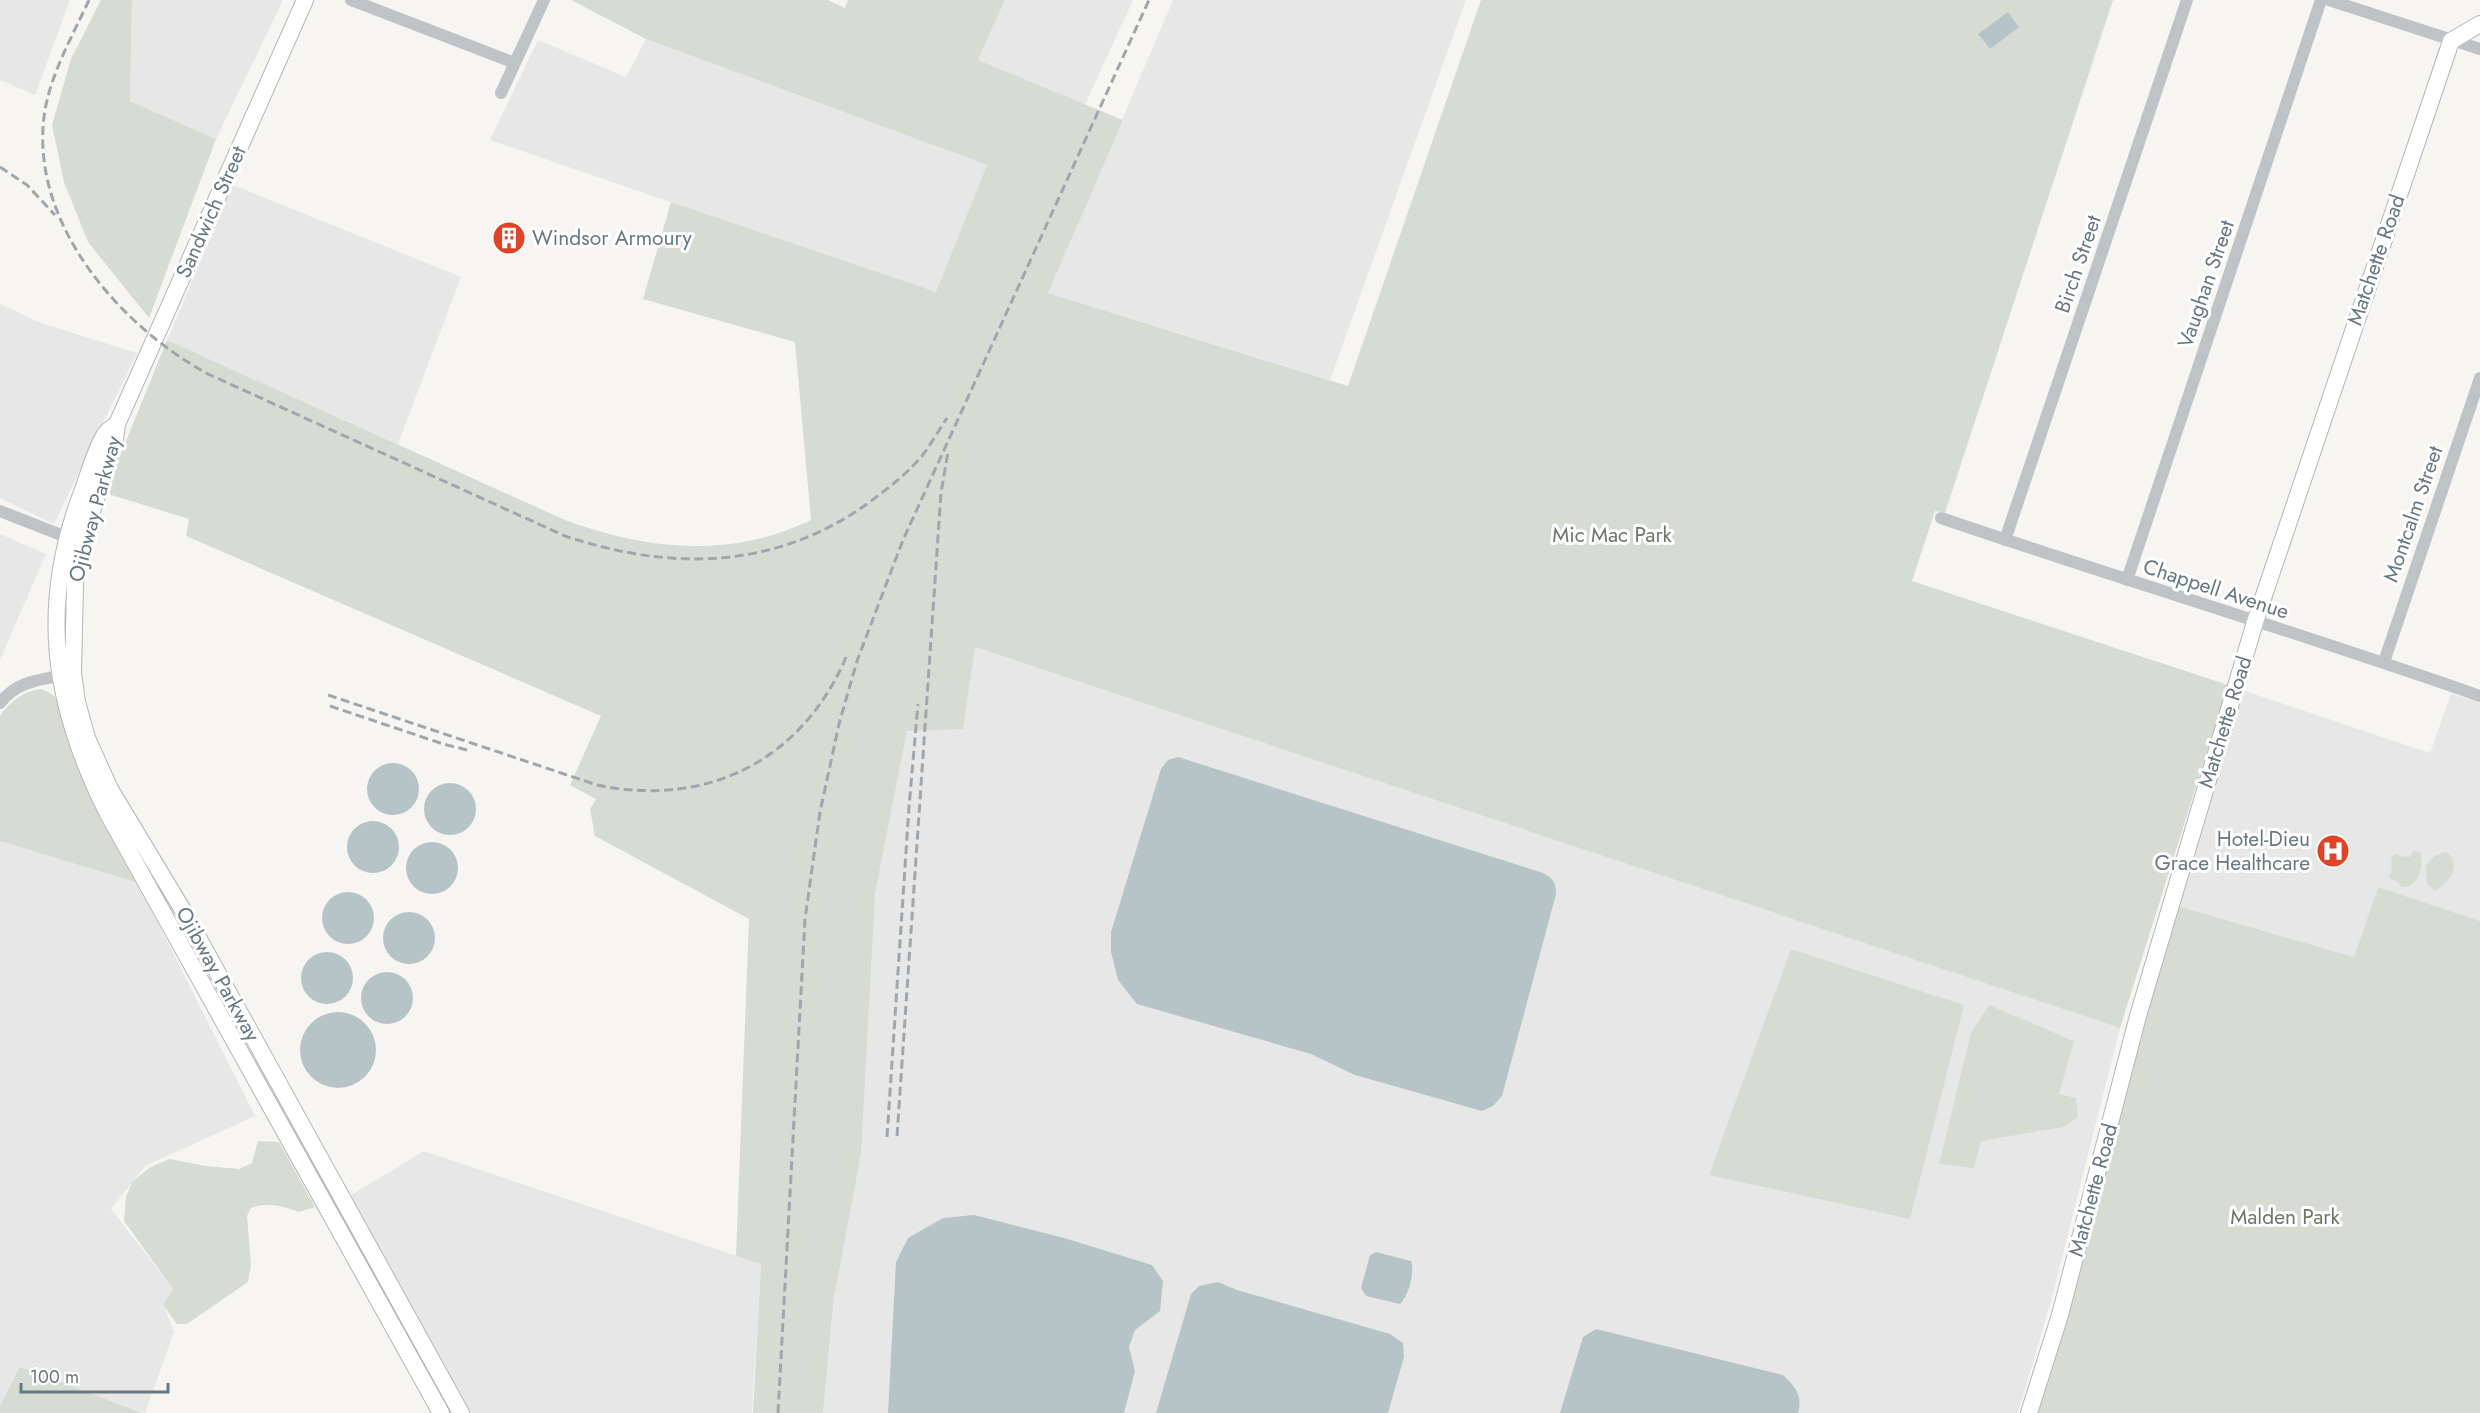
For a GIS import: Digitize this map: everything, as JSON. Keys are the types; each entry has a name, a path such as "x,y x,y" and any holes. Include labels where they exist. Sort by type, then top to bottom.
{"main road":[{"name":"Sandwich Street","path":"117,424 305,0"},
{"path":"2451,41 2480,24"},
{"name":"Matchette Road","path":"2030,1413 2060,1315 2138,1016 2255,622 2451,41"},
{"name":"Ojibway Parkway","path":"117,424 105,434 66,537 57,608 77,746 108,814 441,1413"},
{"name":"Ojibway Parkway","path":"117,424 115,439 82,543 76,572 66,675 83,725 106,783 183,912 461,1413"}],"street":[{"path":"351,0 515,63"},
{"path":"501,93 544,0"},
{"name":"Birch Street","path":"2005,540 2187,0"},
{"name":"Vaughan Street","path":"2127,580 2321,0"},
{"path":"2329,0 2480,49"},
{"name":"Montcalm Street","path":"2384,662 2480,378"},
{"path":"0,511 82,543"},
{"name":"Chappell Avenue","path":"1941,518 2255,622 2384,662 2480,696"},
{"path":"0,704 10,692 20,685 43,678 66,675"}],"shaded area":[{"path":"0,0 70,0 35,95 0,80"},
{"path":"132,0 283,0 216,139 130,101"},
{"path":"1005,0 1133,0 1085,105 978,60"},
{"path":"1173,0 1466,0 1330,380 1048,293"},
{"path":"2008,12 2019,27 1990,49 1978,34"},
{"path":"646,39 987,165 936,293 490,140 538,40 626,77"},
{"path":"233,185 461,277 398,444 167,340"},
{"path":"0,304 41,323 137,353 54,524 0,498"},
{"path":"0,534 46,554 0,660"},
{"path":"974,647 2120,1028 2052,1297 2018,1413 823,1413 875,894 907,730 963,728"},
{"name":"Hotel-Dieu Grace Healthcare","path":"2236,688 2430,753 2451,694 2480,703 2480,921 2378,887 2354,957 2171,904"},
{"path":"1178,757 1543,873 1552,879 1556,894 1502,1096 1493,1106 1482,1111 1355,1075 1311,1054 1137,1004 1118,980 1111,952 1111,932 1161,769 1168,760"},
{"path":"388,763 398,763 412,770 419,789 412,808 398,815 388,815 378,811 371,804 367,794 367,784 371,774 378,767"},
{"path":"445,783 455,783 469,790 476,809 469,828 455,835 445,835 435,831 428,824 424,814 424,804 428,794 435,787"},
{"path":"368,821 378,821 392,828 399,847 392,866 378,873 368,873 358,869 351,862 347,852 347,842 351,832 358,825"},
{"path":"0,841 138,883 255,1116 145,1166 111,1209 173,1289 163,1305 174,1332 145,1413 20,1368 0,1406"},
{"path":"427,842 437,842 451,849 458,868 451,887 437,894 427,894 417,890 410,883 406,873 406,863 410,853 417,846"},
{"path":"343,892 353,892 367,899 374,918 367,937 353,944 343,944 333,940 326,933 322,923 322,913 326,903 333,896"},
{"path":"404,912 414,912 428,919 435,938 428,957 414,964 404,964 394,960 387,953 383,943 383,933 387,923 394,916"},
{"path":"322,952 332,952 346,959 353,978 346,997 332,1004 322,1004 312,1000 305,993 301,983 301,973 305,963 312,956"},
{"path":"382,972 392,972 406,979 413,998 406,1017 392,1024 382,1024 372,1020 365,1013 361,1003 361,993 365,983 372,976"},
{"path":"338,1012 352,1015 365,1023 373,1036 376,1050 373,1064 365,1077 352,1085 338,1088 324,1085 311,1077 303,1064 300,1050 303,1036 311,1023 324,1015"},
{"path":"424,1151 761,1264 752,1413 468,1413 348,1197"},
{"path":"974,1215 1064,1238 1152,1265 1163,1281 1160,1311 1135,1330 1129,1347 1135,1371 1124,1413 888,1413 896,1262 908,1238 943,1218"},
{"path":"1376,1252 1411,1261 1410,1283 1400,1304 1366,1296 1361,1288 1370,1255"},
{"path":"1218,1282 1237,1290 1390,1334 1403,1343 1404,1357 1388,1413 1156,1413 1191,1294 1199,1286"},
{"path":"1596,1329 1783,1375 1799,1396 1798,1413 1560,1413 1583,1337"}],"green space":[{"path":"101,0 132,0 130,101 216,139 149,318 88,242 64,182 52,125 71,59"},
{"name":"Mic Mac Park","path":"571,0 828,0 845,8 848,0 1005,0 978,60 1123,120 1048,293 1348,386 1481,0 2113,0 1945,513 1935,511 1912,581 2228,685 2120,1028 975,647 963,729 907,731 875,894 861,1153 834,1298 823,1413 753,1413 761,1264 736,1256 749,919 595,836 590,809 596,799 570,785 601,716 186,536 189,519 105,493 167,340 565,520 596,530 657,543 688,546 719,545 750,541 811,520 795,342 643,299 671,202 936,292 987,165 646,39"},
{"path":"41,689 53,695 59,704 87,789 138,883 0,841 0,716 18,698"},
{"path":"2413,851 2420,852 2421,869 2412,884 2402,887 2389,878 2392,868 2391,857 2397,853 2400,856 2410,857"},
{"path":"2446,852 2454,862 2454,868 2445,884 2435,891 2427,884 2426,866 2434,856"},
{"name":"Malden Park","path":"2378,887 2480,921 2480,1413 2027,1413 2171,904 2354,957"},
{"path":"1791,949 1964,1005 1910,1219 1709,1175"},
{"path":"1989,1005 2074,1041 2059,1094 2076,1098 2078,1117 2063,1127 1981,1141 1974,1168 1939,1164 1971,1033"},
{"path":"258,1141 279,1142 315,1207 299,1212 264,1205 251,1208 247,1216 251,1265 248,1282 187,1324 177,1324 163,1305 173,1289 124,1221 126,1197 132,1182 149,1168 169,1159 239,1169 252,1163"},
{"path":"20,1367 143,1413 0,1413 0,1406"}],"railway":[{"path":"89,0 58,67 45,110 43,151 50,191 65,229 86,265 112,298 142,328 174,353 208,374 565,536 643,555 682,559 720,558 758,552 795,542 832,526 867,504 909,469 922,456 947,418"},
{"path":"778,1413 805,919 820,812 839,724 857,661 903,540 1149,0"},
{"path":"0,167 27,185 55,215"},
{"path":"897,1136 941,493 948,452"},
{"path":"328,695 597,785 638,790 677,789 713,782 747,768 778,748 805,723 828,692 847,655"},
{"path":"887,1137 918,704"},
{"path":"330,706 467,750"}],"place":[{"name":"Windsor Armoury","path":"509,238"},
{"name":"Hotel-Dieu Grace Healthcare","path":"2333,851"}]}
